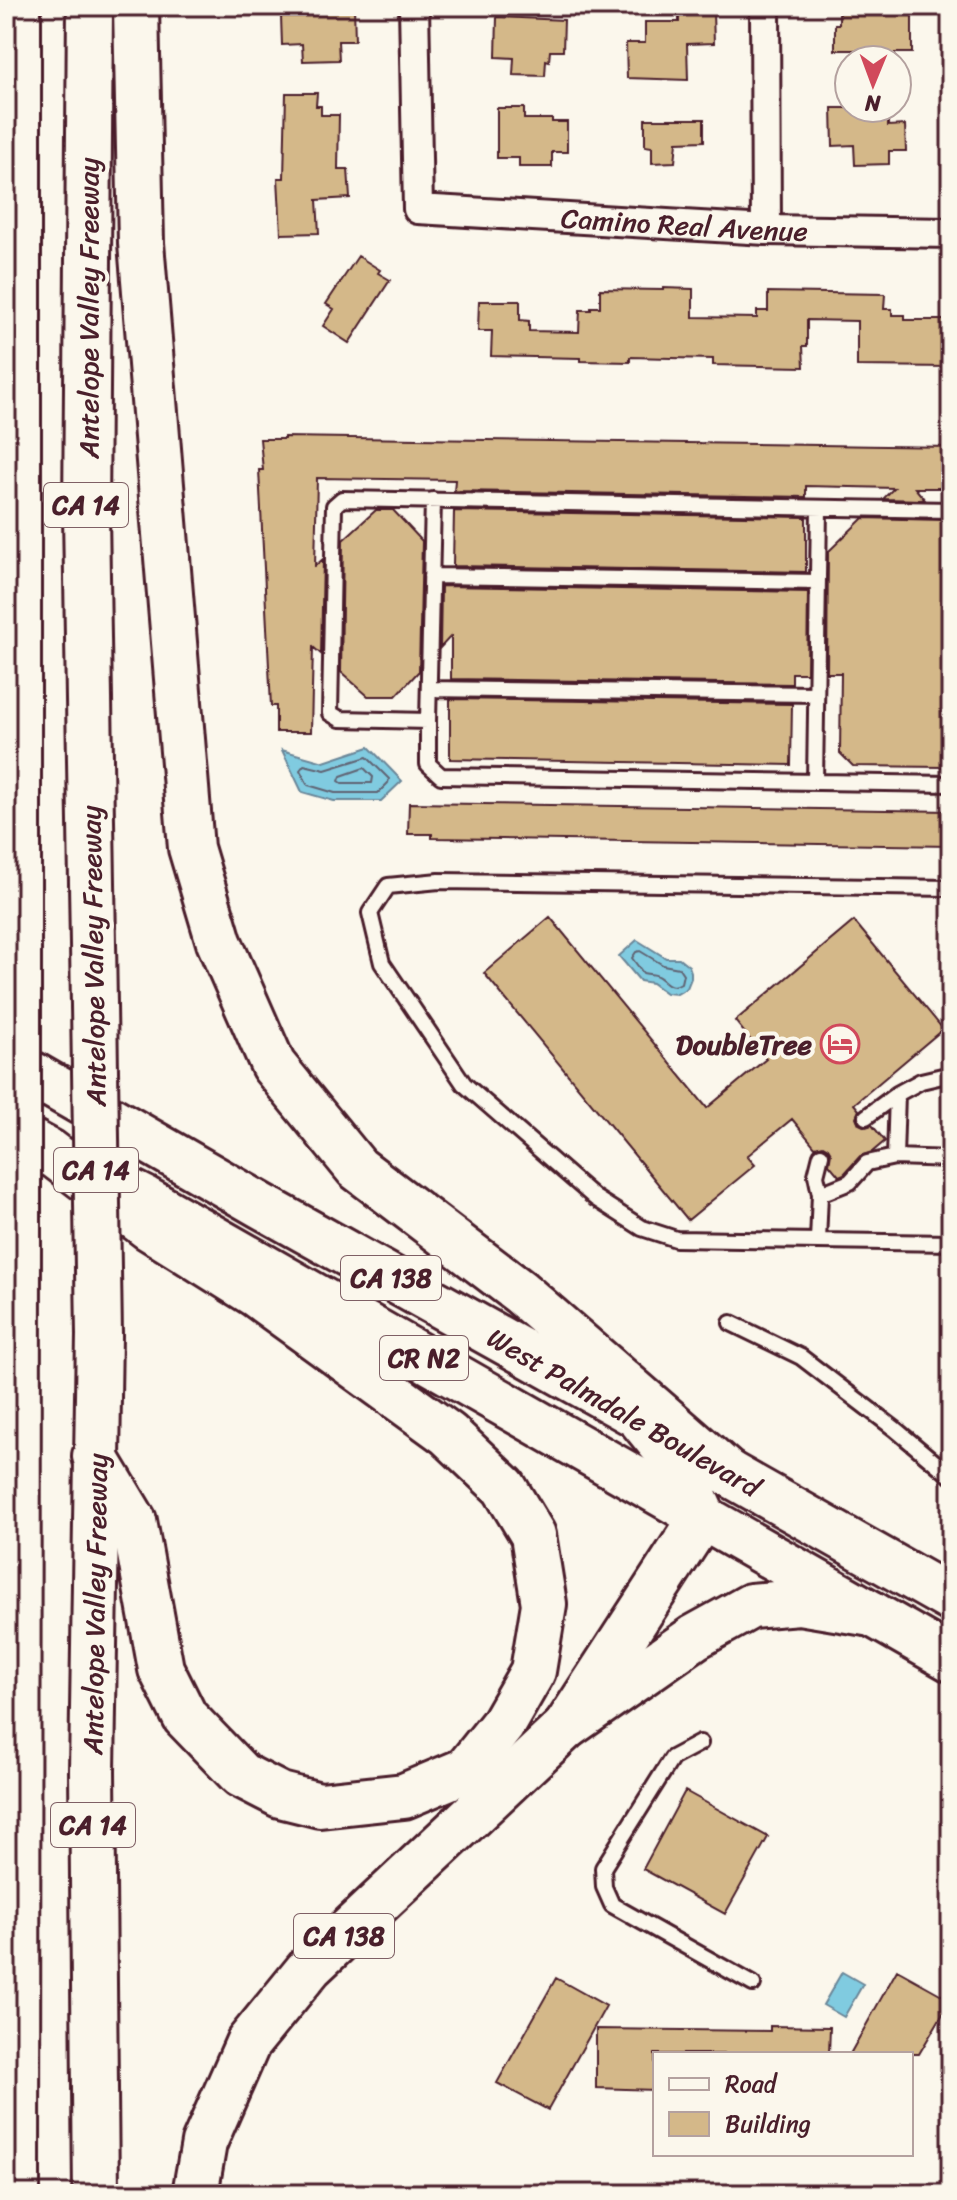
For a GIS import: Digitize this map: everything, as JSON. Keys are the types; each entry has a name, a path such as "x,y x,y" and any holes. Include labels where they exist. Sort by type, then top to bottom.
{"main road":[{"name":"CA 14","path":"17,2194 18,6"},
{"name":"Antelope Valley Freeway","path":"90,6 86,515 99,1335 92,1771 96,2194"},
{"path":"136,6 141,243 191,848 219,942 273,1065 357,1168 520,1292 728,1473"},
{"name":"West Palmdale Boulevard","path":"6,1059 638,1416 728,1473 951,1599"},
{"path":"6,1120 18,1223"},
{"name":"CR N2","path":"6,1128 159,1207 703,1516"},
{"path":"50,1152 148,1227 255,1294 448,1434 504,1487 533,1535 544,1604 533,1671 502,1725 466,1770 404,1796 320,1805 280,1795 241,1775 185,1717 161,1669 134,1521 95,1456"},
{"name":"CA 138","path":"195,2194 204,2143 248,2043 310,1967 566,1727 703,1516 682,1470 638,1416"},
{"name":"West Palmdale Boulevard","path":"703,1516 951,1659"},
{"path":"566,1727 695,1637 751,1606 799,1602 872,1614"}],"street":[{"name":"Camino Real Avenue","path":"414,6 418,209 766,230 951,233"},
{"path":"765,6 766,230"}],"lane":[{"path":"428,721 340,719 330,713 334,506 342,499 951,510"},
{"path":"433,500 428,764 441,776 951,784"},
{"path":"815,782 819,508"},
{"path":"431,576 818,582"},
{"path":"429,689 816,694"},
{"path":"951,888 439,881 388,886 370,913 382,963 464,1084 595,1198 642,1228 676,1239 951,1243"},
{"path":"866,1117 921,1081 951,1074"},
{"path":"895,1157 897,1094"},
{"path":"818,1241 820,1194 816,1175 821,1155"},
{"path":"820,1194 850,1182 867,1163 895,1157 951,1159"},
{"path":"731,1323 801,1357 951,1476"},
{"path":"700,1743 672,1758 603,1868 604,1887 612,1905 753,1984"}],"water":[{"path":"369,747 402,781 381,801 334,801 302,792 282,750 324,762"},
{"path":"637,940 666,958 679,958 689,966 691,978 687,988 677,994 666,993 652,983 640,981 619,956"},
{"path":"842,1972 863,1984 844,2017 823,2005"}],"building":[{"path":"326,6 354,6 355,41 338,41 339,60 303,61 302,44 282,45 281,16 326,13"},
{"path":"895,6 895,9 912,9 912,44 835,44 839,9"},
{"path":"713,13 714,43 687,44 688,80 627,78 626,43 645,43 645,22 679,22 679,14"},
{"path":"497,17 564,20 563,51 550,51 545,76 513,75 514,58 496,57"},
{"path":"286,93 317,93 316,106 321,106 321,115 339,115 338,169 348,169 350,198 317,200 319,233 281,234 278,178 284,178"},
{"path":"497,108 524,108 524,119 567,122 567,152 552,152 552,167 519,167 519,158 497,158"},
{"path":"832,108 833,124 905,125 906,151 889,151 889,164 855,165 854,145 833,146"},
{"path":"645,119 704,119 704,141 677,142 675,162 652,163 652,147 645,146"},
{"path":"358,256 390,280 349,343 323,326 334,309 326,304"},
{"path":"600,289 693,289 693,317 757,318 757,311 768,311 768,292 885,294 884,309 892,309 892,315 905,315 905,320 951,320 951,367 857,366 857,321 807,320 804,367 713,365 713,359 630,357 630,362 491,356 492,331 478,331 479,301 520,301 520,320 529,321 529,331 579,332 580,310 600,307"},
{"path":"260,439 951,447 951,488 915,488 925,500 883,499 894,488 806,486 806,497 454,491 455,480 317,478 315,566 323,559 321,654 313,647 311,732 276,732 276,706 271,706 259,470 263,470"},
{"path":"376,510 393,510 422,541 419,671 396,696 368,696 341,672 343,540"},
{"path":"454,511 806,517 806,572 453,566"},
{"path":"863,518 942,520 951,530 951,760 944,767 853,766 840,753 841,673 827,673 828,552"},
{"path":"441,586 808,592 807,673 792,673 792,684 451,679 451,636 440,648"},
{"path":"450,699 792,704 791,765 450,759"},
{"path":"409,803 951,811 951,846 432,838 432,834 408,834"},
{"path":"550,917 707,1108 766,1059 735,1021 854,921 943,1029 854,1104 859,1110 856,1117 859,1124 866,1127 872,1125 885,1141 872,1152 860,1156 844,1174 839,1176 829,1164 831,1153 828,1148 823,1145 815,1147 792,1119 747,1156 755,1165 688,1220 484,973"},
{"path":"685,1791 768,1837 725,1914 643,1869"},
{"path":"897,1970 951,2000 919,2054 851,2052"},
{"path":"556,1978 606,2006 548,2110 497,2083"},
{"path":"770,2026 830,2027 829,2052 653,2052 653,2090 596,2088 596,2029 770,2031"}],"place":[{"name":"DoubleTree","path":"840,1044"}]}
